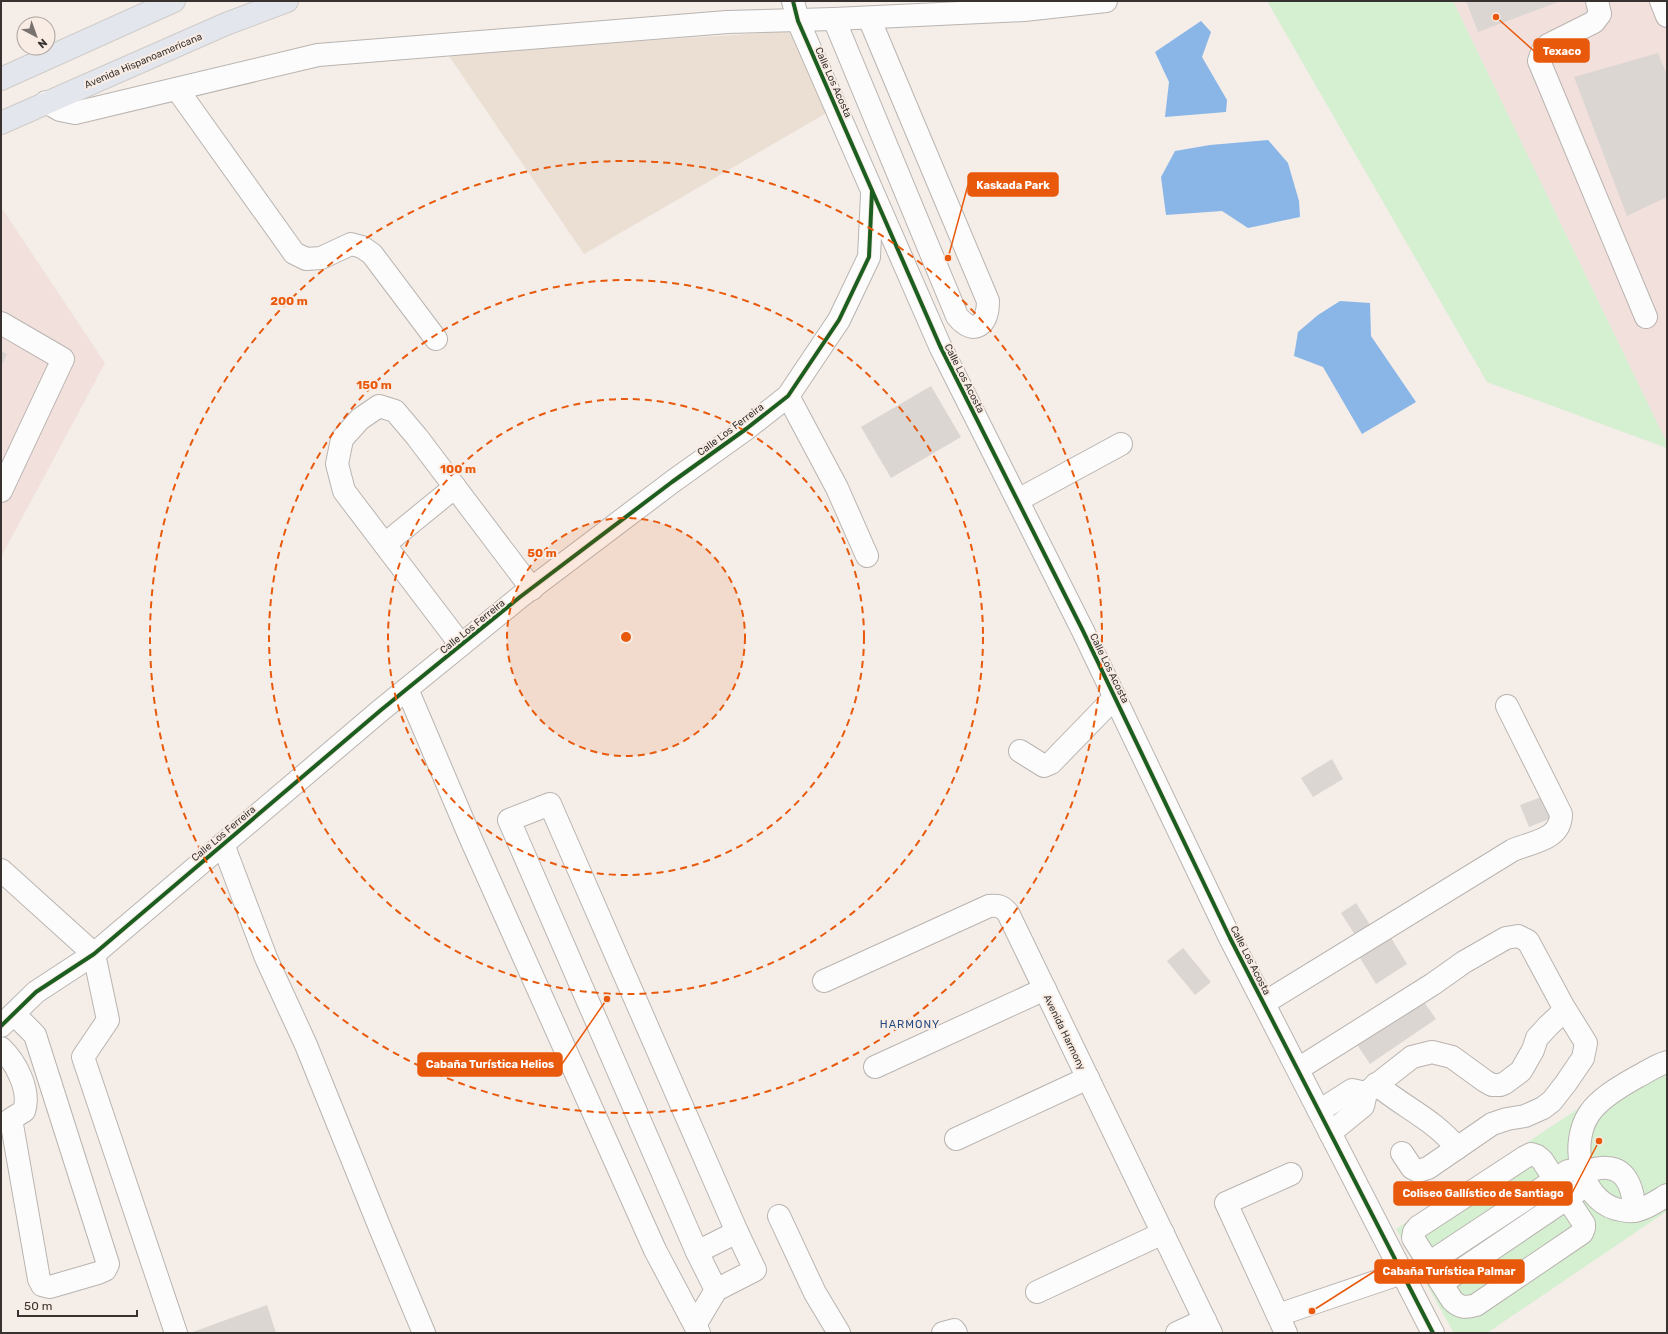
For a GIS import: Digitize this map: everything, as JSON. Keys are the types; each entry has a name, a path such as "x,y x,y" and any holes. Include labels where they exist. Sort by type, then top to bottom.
{"main road":[{"path":"1,80 174,1"},
{"name":"Avenida Hispanoamericana","path":"1,123 226,24 287,1"}],"street":[{"path":"46,102 60,110 75,113 318,55 727,22 796,11 834,19 869,18 1024,10 1106,1"},
{"path":"1597,1 1600,14 1594,22 1548,45 1542,52 1539,62 1646,317"},
{"path":"1661,1 1667,16"},
{"name":"Calle Los Acosta","path":"796,11 940,346 1115,697 1230,938 1433,1333"},
{"path":"834,19 957,316 963,324 970,328 979,326 985,320 988,312 988,301 869,18"},
{"path":"177,89 294,253 306,260 321,258 351,244 362,247 372,254 436,339"},
{"name":"Calle Los Ferreira","path":"8,1020 36,992 94,954 461,645 672,482 746,429 788,396 839,320 869,257 872,189"},
{"path":"1,323 63,359 1,491"},
{"path":"788,396 837,488 866,556"},
{"path":"461,645 344,491 337,464 342,439 360,419 379,406 395,411 417,437 532,589"},
{"path":"1018,500 1121,444"},
{"path":"384,544 455,487"},
{"path":"407,689 470,837 655,1250 697,1329"},
{"path":"1020,751 1044,766 1052,763 1115,697"},
{"path":"1264,1003 1513,850 1550,837 1557,830 1561,822 1561,814 1507,706"},
{"path":"697,1329 716,1290 755,1270 550,804 509,820 697,1252 716,1290"},
{"path":"223,844 266,958 306,1045 424,1333"},
{"path":"1,870 94,954 108,1020 83,1056 176,1333"},
{"name":"Avenida Harmony","path":"824,981 985,908 996,905 1003,907 1008,913 1208,1326"},
{"path":"1298,1069 1506,938 1518,936 1528,941 1565,1010 1586,1043 1583,1058 1552,1101 1542,1108 1525,1116 1506,1119 1492,1124 1428,1168 1418,1171 1412,1168 1402,1153"},
{"path":"875,1067 1044,989"},
{"path":"1330,1133 1363,1106 1371,1089 1412,1057 1432,1052 1452,1057 1485,1081 1492,1085 1500,1086 1521,1071 1533,1050 1537,1038 1565,1010"},
{"path":"1,1048 11,1057 21,1076 27,1103 24,1111 10,1119 39,1279 42,1285 50,1287 105,1270 108,1264 63,1120 34,1035 8,1020"},
{"path":"1667,1062 1630,1081 1604,1099 1590,1112 1581,1129 1580,1143 1584,1173 1593,1194 1611,1207 1624,1211 1634,1211 1646,1208 1667,1195"},
{"path":"956,1139 1088,1078"},
{"path":"1319,1111 1352,1090 1371,1089 1428,1119 1448,1135 1457,1148"},
{"path":"1531,1154 1542,1160 1556,1179 1566,1198 1584,1224 1582,1233 1577,1238 1476,1305 1465,1308 1458,1306 1452,1300 1414,1238 1414,1232 1418,1227 1531,1154"},
{"path":"1435,1273 1556,1179 1584,1173 1596,1168 1615,1170 1627,1180 1632,1188 1634,1211"},
{"path":"1291,1174 1226,1203 1282,1324 1406,1281 1435,1273 1566,1198 1584,1173"},
{"path":"780,1216 815,1293 839,1333"},
{"path":"697,1252 737,1232"},
{"path":"1037,1292 1163,1233"},
{"path":"1178,1333 1208,1326"},
{"path":"943,1333 952,1329 956,1333"}],"shaded area":[{"path":"1453,1 1663,1 1667,11 1667,443"},
{"path":"795,31 828,112 584,254 447,53"},
{"path":"1,207 105,363 1,557"}],"green space":[{"path":"1267,1 1453,1 1667,443 1667,448 1487,382"},
{"path":"1667,1054 1667,1211 1487,1333 1454,1333 1396,1229 1637,1070"}],"water":[{"path":"1201,21 1211,32 1202,57 1227,100 1226,112 1165,117 1169,82 1155,52"},
{"path":"1268,140 1288,163 1299,201 1300,217 1248,228 1222,211 1166,215 1161,177 1175,151 1210,145"},
{"path":"1340,301 1370,303 1371,336 1416,402 1362,434 1323,367 1294,356 1298,332 1318,315"}],"building":[{"path":"1466,1 1561,1 1478,32"},
{"path":"1658,53 1667,75 1667,197 1627,216 1574,77"},
{"path":"1,351 7,354 1,367"},
{"path":"931,386 961,437 891,478 861,427"},
{"path":"1332,759 1343,779 1313,797 1301,778"},
{"path":"1544,796 1552,818 1529,827 1520,805"},
{"path":"1356,903 1370,925 1355,935 1341,913"},
{"path":"1385,928 1407,964 1376,984 1354,948"},
{"path":"1183,948 1211,982 1195,995 1167,961"},
{"path":"1419,995 1436,1019 1370,1064 1354,1040"},
{"path":"267,1305 276,1333 190,1333"}],"cycle path":[{"path":"793,1 798,21 940,346 1083,631 1230,938 1433,1333"},
{"path":"1,1026 36,992 94,954 381,710 520,597 788,396 839,320 869,257 872,191"}],"place":[{"name":"Texaco","path":"1496,17"},
{"name":"Kaskada Park","path":"948,258"},
{"name":"Cabaña Turística Helios","path":"607,999"},
{"name":"Coliseo Gallístico de Santiago","path":"1599,1141"},
{"name":"Cabaña Turística Palmar","path":"1312,1311"}],"district":[{"name":"HARMONY","path":"910,1024"}]}
